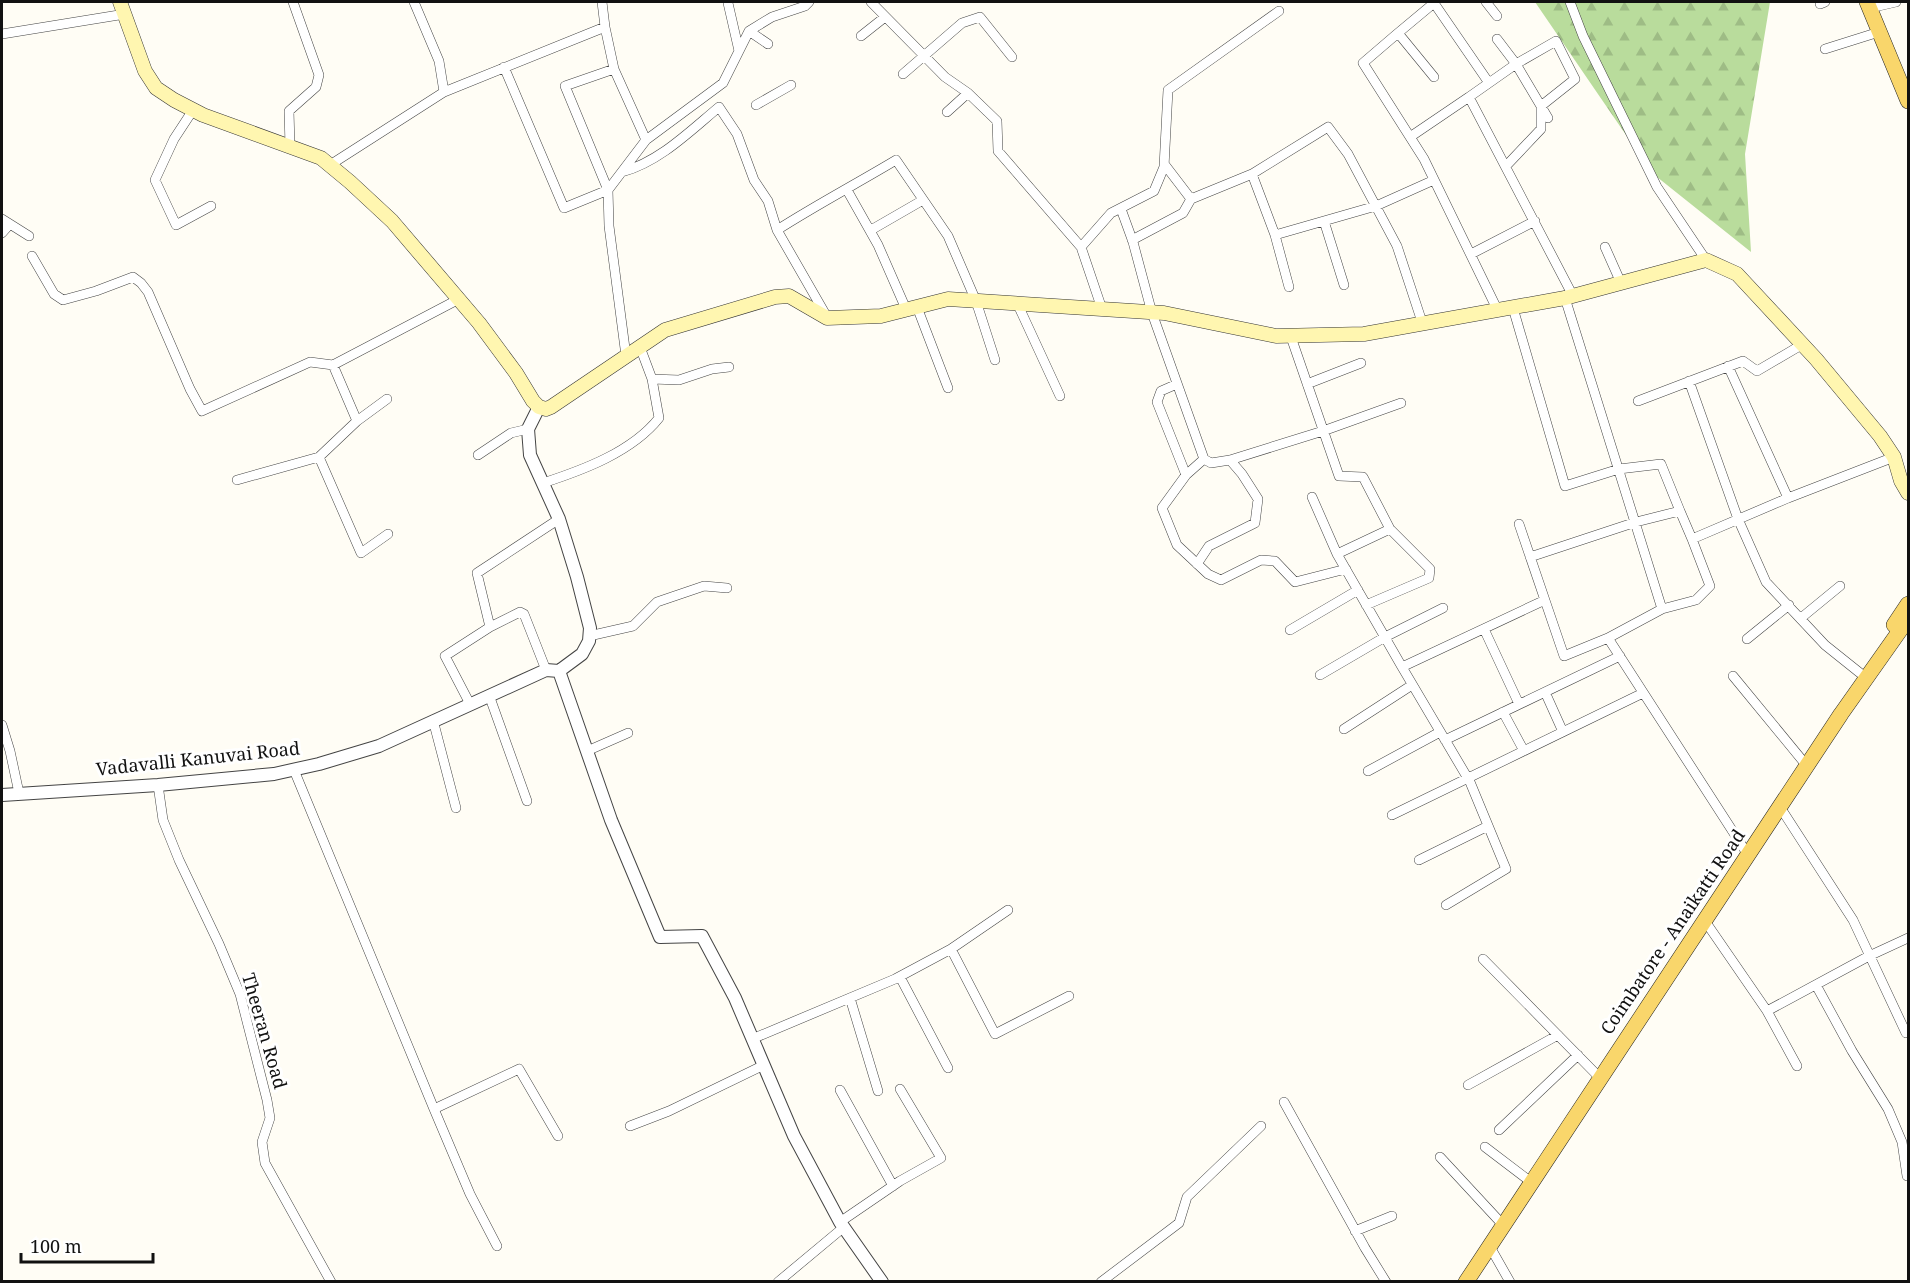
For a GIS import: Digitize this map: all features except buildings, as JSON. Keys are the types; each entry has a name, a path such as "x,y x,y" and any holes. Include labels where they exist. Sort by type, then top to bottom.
{"main road":[{"path":"1868,5 1908,101"},
{"path":"123,8 145,71 156,87 193,110 321,158 330,165 392,221 486,331 533,401 539,407 546,409 665,330 775,297 789,296 827,318 881,316 948,299 1152,313 1291,337 1364,334 1423,325 1569,297 1706,260 1737,274 1803,344 1880,436 1908,481"},
{"path":"1896,463 1901,481 1908,493"},
{"name":"Coimbatore - Anaikatti Road","path":"1466,1281 1780,807 1908,604"},
{"path":"1861,678 1868,678 1908,619"}],"street":[{"path":"290,146 289,111 316,87 319,75 293,2"},
{"path":"414,2 440,61 444,92"},
{"path":"602,2 614,69 646,140"},
{"path":"504,67 564,208 608,190 646,140 723,83 749,31 772,17 805,6 809,2"},
{"path":"871,2 945,77 968,93 997,121 998,152 1081,247 1102,309"},
{"path":"1490,83 1435,2 1363,63 1434,180 1498,310"},
{"path":"1486,2 1497,16"},
{"path":"1570,2 1583,36 1657,187 1706,260"},
{"path":"1868,5 1896,2"},
{"path":"728,3 739,51"},
{"path":"2,34 123,8"},
{"path":"1081,247 1111,213 1154,191 1164,165 1168,90 1279,11"},
{"path":"861,36 885,17"},
{"path":"903,74 962,23 980,17 1012,57"},
{"path":"330,165 444,92 605,27"},
{"path":"749,31 768,44"},
{"path":"1825,49 1879,32"},
{"path":"1398,33 1434,77"},
{"path":"1497,39 1516,64 1548,118"},
{"path":"1410,137 1516,64 1556,41 1575,79 1541,106"},
{"path":"614,69 565,86 608,190 609,226 626,356"},
{"path":"756,105 791,85"},
{"path":"947,112 968,93"},
{"path":"1469,98 1535,221 1569,297 1662,609"},
{"path":"1506,166 1541,129 1541,106"},
{"path":"622,172 640,167 679,141 719,107 737,134 754,180 768,201 777,230 827,318"},
{"path":"193,110 174,139 155,180 176,225 211,206"},
{"path":"1132,240 1183,213 1191,199 1252,174 1328,127 1348,154 1397,246 1423,325"},
{"path":"777,230 817,204 847,190 896,160 948,236 976,301 994,360"},
{"path":"1164,165 1191,199"},
{"path":"1252,174 1275,235 1289,287"},
{"path":"1275,235 1376,206 1434,180"},
{"path":"847,190 912,308 948,388"},
{"path":"871,230 923,200"},
{"path":"1121,209 1152,313 1204,459 1211,463 1230,460 1323,431 1401,403"},
{"path":"2,233 6,221 29,236"},
{"path":"1324,221 1344,285"},
{"path":"1471,254 1535,221"},
{"path":"1605,247 1621,283"},
{"path":"32,256 54,294 63,300 133,277 141,283 148,292 190,389 202,411 310,362 333,365 459,298"},
{"path":"1018,305 1060,396"},
{"path":"1513,308 1565,486 1619,469 1660,464 1710,586 1696,600 1662,609 1608,638 1564,656 1519,524"},
{"path":"1291,337 1339,476 1363,477 1390,529 1430,570 1429,578 1366,605"},
{"path":"1638,401 1743,361 1758,371 1803,344"},
{"path":"543,483 586,469 609,457 651,429 659,418 652,379 640,347"},
{"path":"1308,384 1361,363"},
{"path":"333,365 357,421"},
{"path":"1728,366 1788,498"},
{"path":"652,379 679,380 712,369 729,367"},
{"path":"1689,381 1738,519 1766,582 1825,645 1861,678"},
{"path":"1177,384 1161,391 1157,402 1186,475"},
{"path":"237,480 319,457 357,421 387,399"},
{"path":"539,407 528,429 530,455 559,519 588,616 589,636 633,626 657,602 704,586 727,588"},
{"path":"478,455 511,433 528,429"},
{"path":"319,457 361,553 388,534"},
{"path":"1204,459 1186,475 1162,508 1177,545 1208,574 1221,580 1262,560 1275,561 1295,582 1346,569"},
{"path":"1197,564 1209,546 1256,523 1258,499 1230,460"},
{"path":"1692,538 1788,498 1896,463"},
{"path":"1312,497 1337,554 1468,779 1506,870 1446,905"},
{"path":"1530,557 1636,522 1680,511"},
{"path":"490,627 477,573 559,519"},
{"path":"1337,554 1390,529"},
{"path":"1801,618 1840,586"},
{"path":"1290,630 1358,590"},
{"path":"1402,667 1545,600"},
{"path":"1747,639 1789,605"},
{"path":"1320,675 1385,637 1443,608"},
{"path":"470,704 445,656 490,627 520,612 524,614 553,670 587,751 611,820 660,937 702,936 735,998 794,1136 842,1225 882,1281"},
{"path":"1484,629 1519,704"},
{"name":"Vadavalli Kanuvai Road","path":"2,795 274,774 319,764 379,746 489,695 553,670 582,654 589,641 589,636"},
{"path":"1608,638 1748,855"},
{"path":"1368,771 1442,736 1503,712 1620,656"},
{"path":"1733,676 1807,765"},
{"path":"1344,729 1412,685"},
{"path":"1545,692 1563,732"},
{"path":"1392,815 1643,693"},
{"path":"489,695 527,801"},
{"path":"1503,712 1524,751"},
{"path":"433,720 456,808"},
{"path":"2,725 19,793"},
{"path":"587,751 628,733"},
{"path":"294,770 470,1194 497,1246"},
{"name":"Theeran Road","path":"158,784 163,820 240,993 270,1118 262,1142 265,1163 331,1281"},
{"path":"1780,807 1853,920 1906,1033"},
{"path":"1419,860 1488,826"},
{"path":"752,1039 900,976 951,949 1008,910"},
{"path":"1705,921 1767,1011 1797,1066"},
{"path":"1767,1011 1869,956 1908,938"},
{"path":"951,949 995,1034 1069,996"},
{"path":"1483,959 1600,1078"},
{"path":"900,976 948,1068"},
{"path":"1816,985 1852,1051 1888,1109 1902,1142 1907,1176"},
{"path":"850,998 878,1091"},
{"path":"1468,1086 1558,1035"},
{"path":"1499,1130 1578,1055"},
{"path":"630,1126 669,1111 764,1065"},
{"path":"434,1109 519,1069 558,1136"},
{"path":"778,1281 842,1225 893,1186 942,1158 900,1089"},
{"path":"840,1090 893,1186"},
{"path":"1284,1102 1355,1231 1386,1281"},
{"path":"1101,1281 1179,1223 1187,1197 1261,1126"},
{"path":"1485,1147 1531,1182"},
{"path":"1440,1157 1503,1225"},
{"path":"1355,1231 1392,1216"},
{"path":"1489,1245 1510,1281"}],"green space":[{"path":"1535,2 1770,2 1745,154 1751,252 1652,173"}]}
